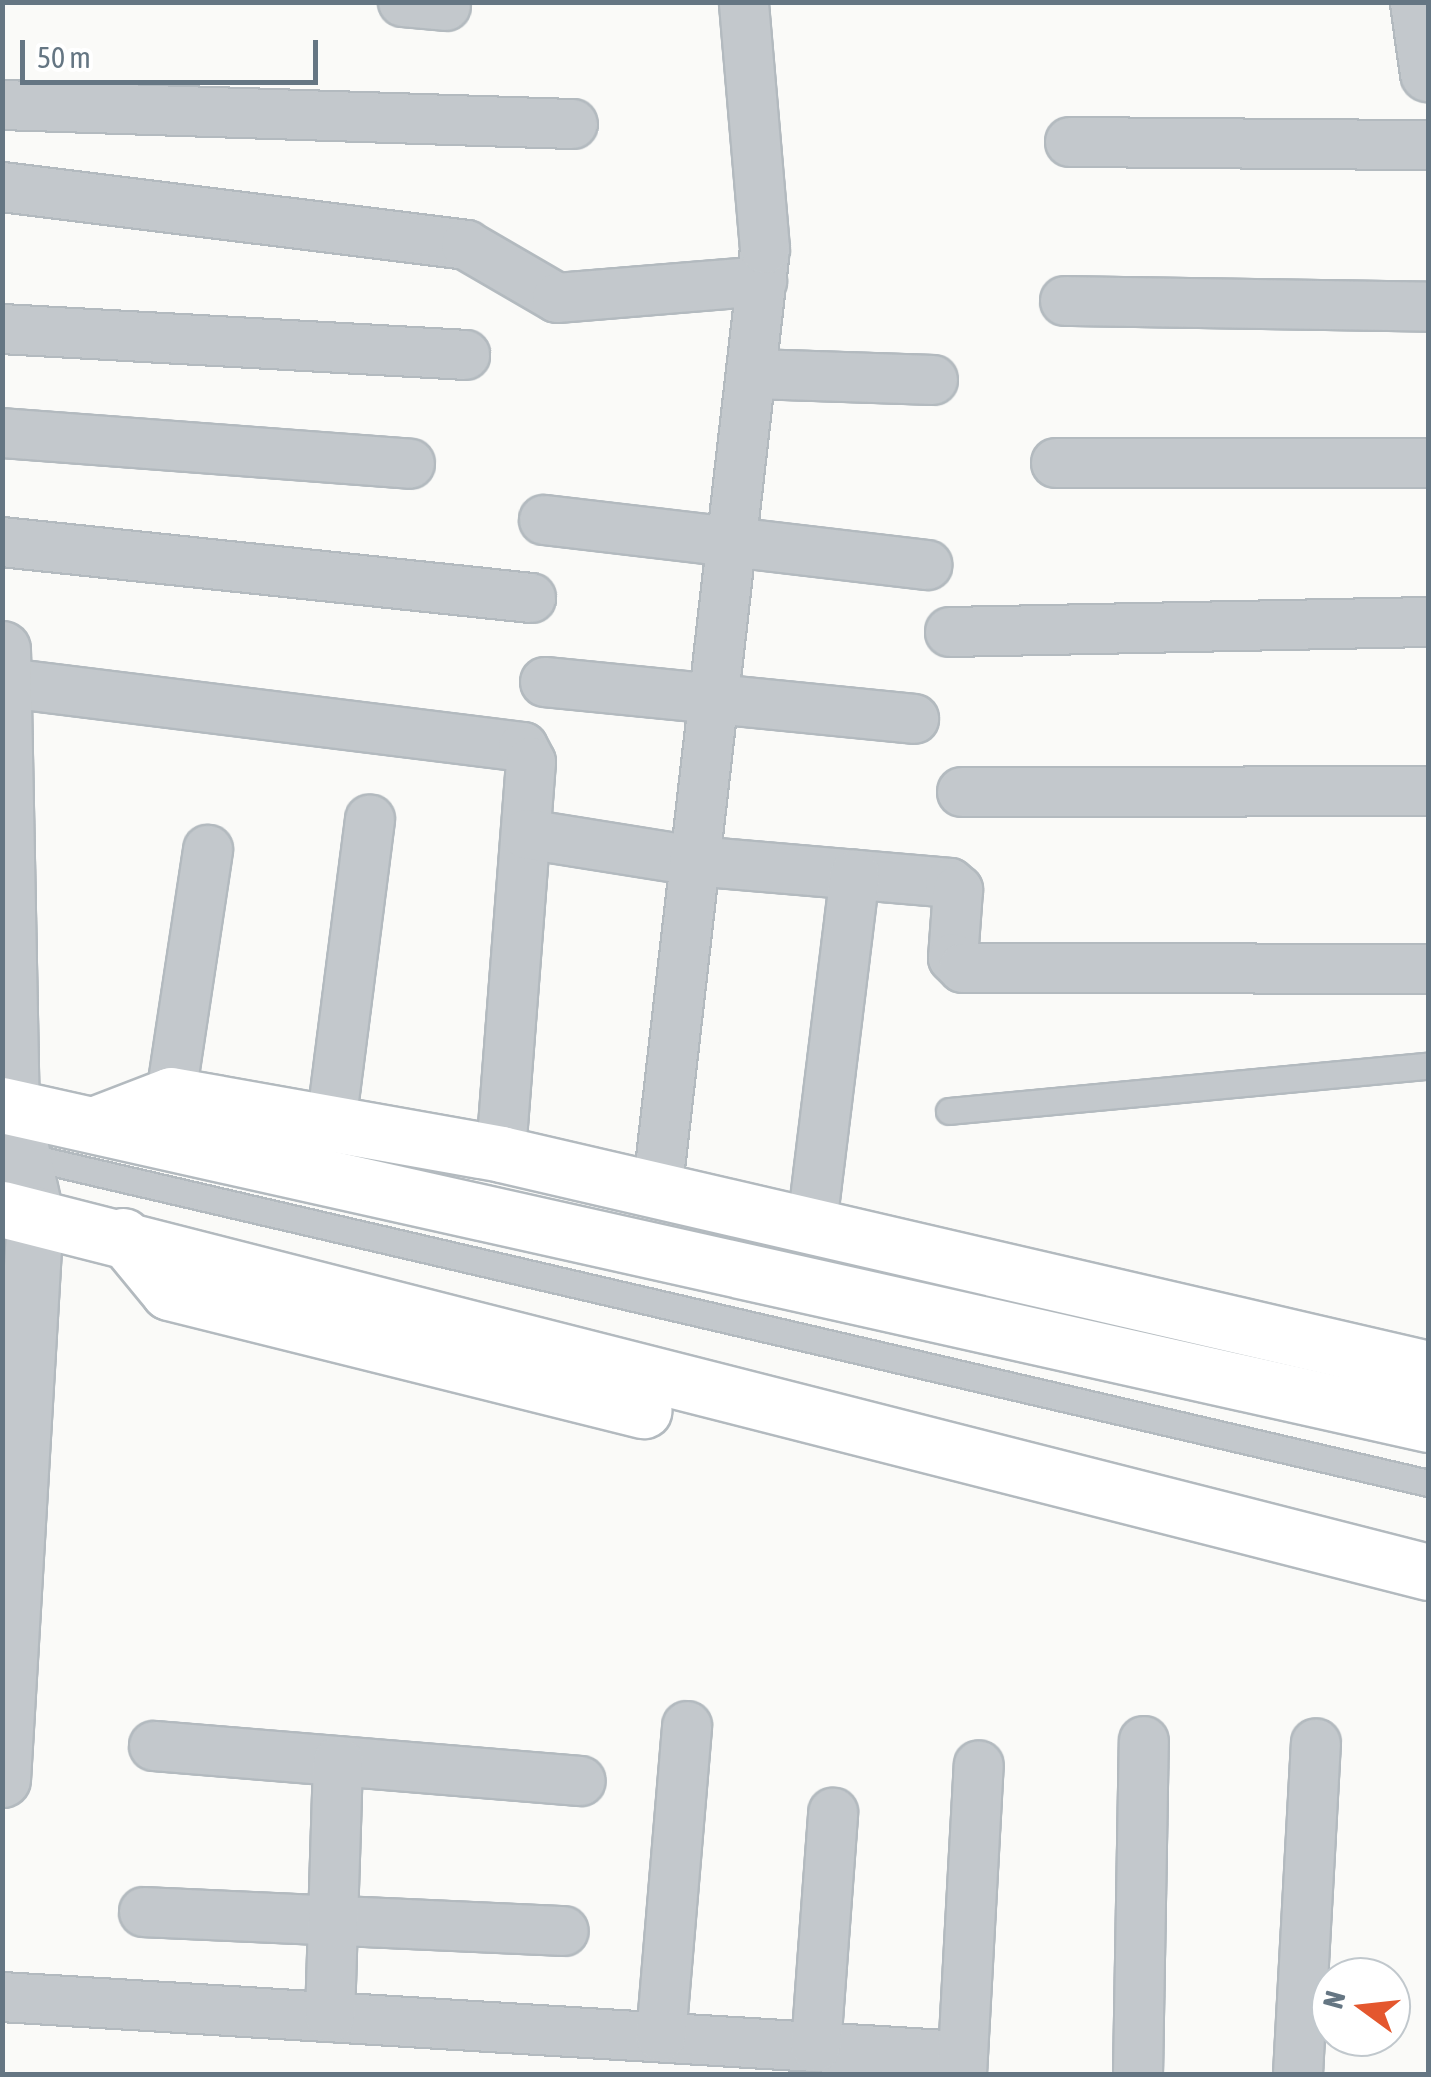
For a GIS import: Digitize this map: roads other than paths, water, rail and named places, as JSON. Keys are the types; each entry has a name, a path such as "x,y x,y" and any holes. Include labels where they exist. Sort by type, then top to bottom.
{"main road":[{"path":"96,1124 171,1095 501,1154 658,1185 1428,1370"},
{"path":"9,1130 96,1124 1428,1424"},
{"path":"19,1211 1428,1572"},
{"path":"123,1236 169,1292 1428,1605"}],"street":[{"path":"658,1185 710,698 755,374 762,281 744,2"},
{"path":"1418,2 1428,73"},
{"path":"2,105 574,124"},
{"path":"1070,142 1428,145"},
{"path":"2,187 466,245 557,298 762,281"},
{"path":"1066,301 1428,307"},
{"path":"2,329 466,355"},
{"path":"755,374 933,380"},
{"path":"2,433 410,464"},
{"path":"1056,463 1428,463"},
{"path":"544,520 927,565"},
{"path":"2,542 531,598"},
{"path":"950,632 1428,622"},
{"path":"2,1779 19,1211 9,1130 5,666 515,744 531,762 501,1154"},
{"path":"545,682 914,719"},
{"path":"962,792 1428,791"},
{"path":"331,1124 370,819"},
{"path":"526,834 694,860 954,884 953,958 963,968 1428,969"},
{"path":"171,1095 208,850"},
{"path":"812,1224 855,875"},
{"path":"661,2038 687,1726"},
{"path":"1138,2074 1144,1741"},
{"path":"1298,2074 1316,1744"},
{"path":"154,1746 581,1781"},
{"path":"330,2017 338,1761"},
{"path":"2,1997 816,2046 962,2065 979,1765"},
{"path":"816,2046 833,1813"},
{"path":"144,1912 333,1917 564,1931"}],"lane":[{"path":"949,1112 1428,1066"},
{"path":"9,1130 1428,1483"}]}
